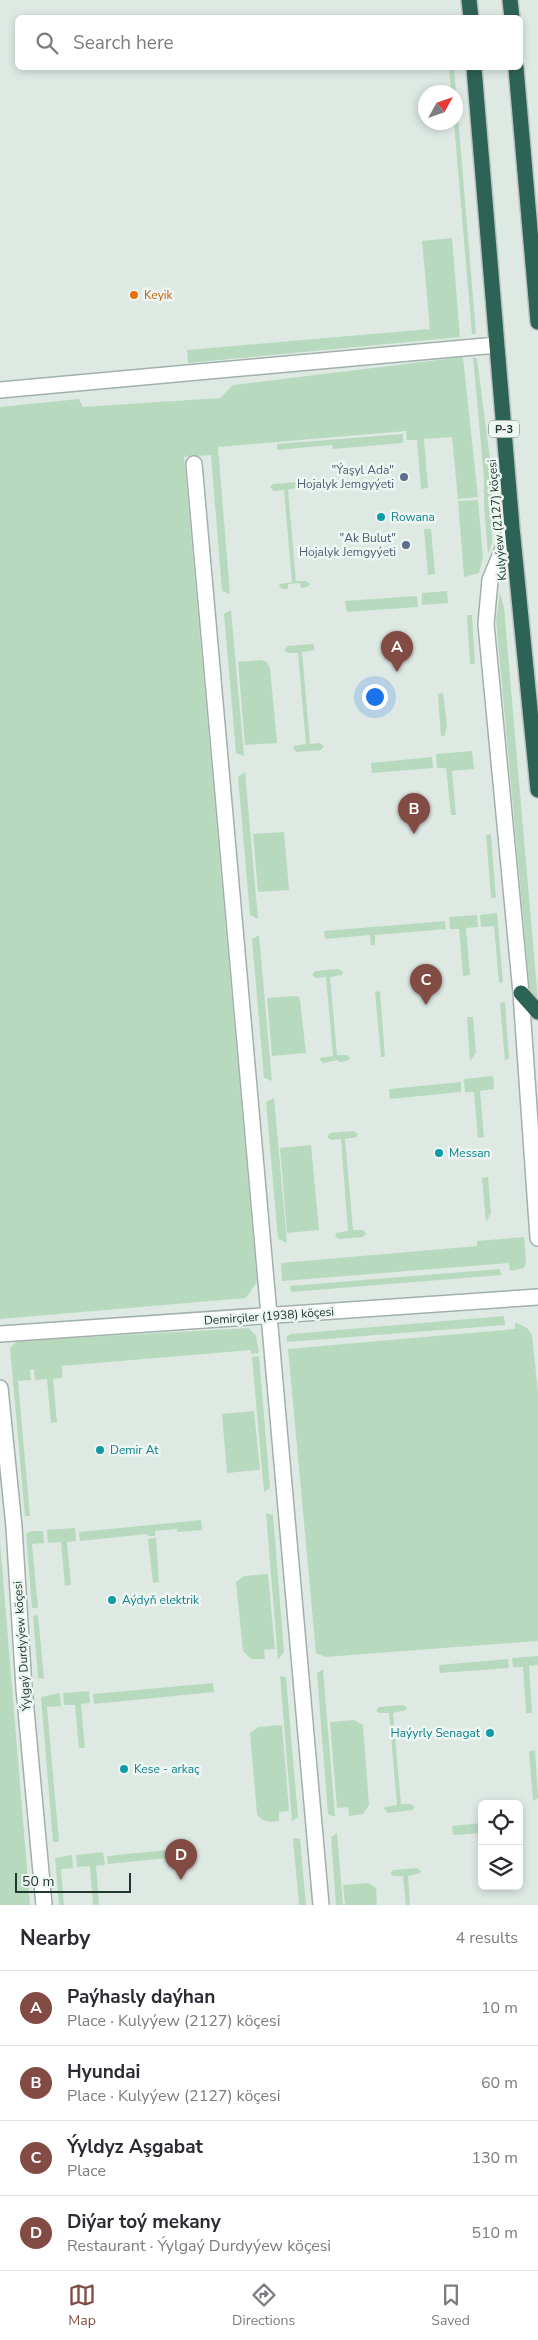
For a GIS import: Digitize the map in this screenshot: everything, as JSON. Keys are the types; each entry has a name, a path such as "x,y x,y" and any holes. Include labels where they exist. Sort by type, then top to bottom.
{"highway":[{"path":"469,0 471,15"},
{"path":"510,0 512,15"},
{"name":"Kulyýew (2127) köçesi","path":"474,70 512,527 538,790"},
{"path":"516,70 538,322"},
{"path":"521,993 538,1012"}],"street":[{"path":"0,390 497,345"},
{"path":"194,464 321,1905"},
{"path":"512,527 490,580 486,624 521,993 538,1238"},
{"name":"Demirçiler (1938) köçesi","path":"0,1334 538,1297"},
{"name":"Ýylgaý Durdyýew köçesi","path":"0,1388 14,1527 24,1688 44,1905"}],"green space":[{"path":"449,70 454,70 455,85 450,85"},
{"path":"455,130 459,130 476,334 472,334"},
{"path":"452,238 460,337 188,363 187,350 430,329 422,241"},
{"path":"463,357 478,497 458,499 452,437 424,439 428,488 421,489 417,440 407,440 406,431 218,447 230,594 222,591 211,455 184,457 257,1282 246,1298 0,1319 0,407 79,399 83,407 220,398 233,385"},
{"path":"473,357 477,359 492,474 492,543 488,555 484,478"},
{"path":"403,434 403,443 333,449 332,445 277,450 277,444"},
{"path":"300,483 300,487 288,490 296,581 306,581 310,584 307,587 301,588 300,583 288,584 288,589 282,589 279,586 280,584 292,582 284,490 274,491 270,487 273,484"},
{"path":"478,500 483,558 479,573 464,577 458,501"},
{"path":"424,529 431,529 435,574 428,575"},
{"path":"447,591 448,603 422,605 422,593"},
{"path":"500,592 504,608 538,1001 530,992 496,620"},
{"path":"417,596 418,607 347,612 345,601"},
{"path":"231,610 244,756 236,753 224,614"},
{"path":"467,615 472,615 475,664 470,664"},
{"path":"314,645 314,650 302,652 310,744 320,743 324,746 321,750 297,752 293,749 294,746 306,744 298,653 288,653 284,650 288,646"},
{"path":"261,660 267,662 270,668 277,743 245,745 238,662"},
{"path":"443,693 447,725 445,735 441,737 438,694"},
{"path":"472,751 474,769 452,771 456,815 451,815 446,768 437,768 436,754"},
{"path":"432,757 433,768 372,773 371,763"},
{"path":"245,772 258,919 250,915 238,777"},
{"path":"284,832 289,890 258,892 253,834"},
{"path":"491,834 496,898 491,898 486,835"},
{"path":"497,913 503,982 499,983 494,926 481,927 480,915"},
{"path":"477,915 478,927 466,928 470,975 463,976 459,929 450,929 449,917"},
{"path":"445,921 446,929 375,935 375,945 371,945 370,935 325,939 324,931"},
{"path":"259,935 272,1081 264,1078 252,939"},
{"path":"339,969 343,972 342,975 330,977 337,1055 347,1055 350,1058 347,1061 339,1062 338,1060 323,1063 320,1058 333,1056 326,977 316,978 312,975 315,971"},
{"path":"380,991 385,1057 381,1057 375,992"},
{"path":"296,996 300,1000 306,1053 272,1056 267,998"},
{"path":"505,1002 509,1058 505,1061 500,1003"},
{"path":"467,1017 473,1017 476,1053 470,1061"},
{"path":"493,1076 494,1089 480,1091 484,1137 478,1138 474,1092 465,1092 464,1079"},
{"path":"461,1082 461,1092 390,1099 389,1089"},
{"path":"274,1098 287,1243 278,1239 266,1102"},
{"path":"354,1131 358,1134 357,1137 345,1139 353,1230 363,1230 366,1233 363,1237 339,1239 335,1236 336,1233 348,1231 341,1139 331,1140 327,1137 330,1133"},
{"path":"311,1145 319,1230 287,1233 280,1148"},
{"path":"488,1177 491,1213 486,1222 482,1178"},
{"path":"524,1237 526,1261 524,1268 510,1271 509,1263 282,1281 281,1263 477,1246 477,1241"},
{"path":"500,1269 501,1275 291,1292 290,1286"},
{"path":"504,1316 505,1325 287,1342 287,1336 291,1334"},
{"path":"515,1322 527,1328 532,1335 538,1392 538,1641 325,1657 316,1653 288,1349 515,1329"},
{"path":"249,1328 256,1336 259,1353 251,1354 251,1350 62,1366 62,1378 53,1379 57,1422 51,1423 47,1379 35,1380 34,1369 30,1370 31,1380 18,1381 30,1516 25,1516 10,1348 17,1341"},
{"path":"259,1356 270,1488 264,1492 252,1357"},
{"path":"254,1411 260,1470 227,1473 222,1414"},
{"path":"266,1513 273,1515 284,1652 278,1660"},
{"path":"201,1520 202,1530 177,1532 177,1529 155,1531 155,1536 148,1536 147,1534 80,1541 79,1532"},
{"path":"75,1528 76,1541 67,1542 71,1585 65,1586 61,1542 48,1543 47,1530"},
{"path":"31,1531 43,1531 44,1543 32,1544 38,1608 32,1608 26,1534"},
{"path":"156,1538 159,1582 153,1583 148,1539"},
{"path":"0,1542 30,1905 0,1905"},
{"path":"268,1574 275,1649 264,1650 265,1659 251,1659 243,1651 236,1582 244,1576"},
{"path":"38,1615 44,1679 38,1678 33,1616"},
{"path":"538,1656 538,1665 529,1666 532,1713 526,1713 523,1667 513,1667 512,1658"},
{"path":"508,1659 509,1668 440,1673 439,1665"},
{"path":"323,1669 335,1817 328,1814 317,1673"},
{"path":"280,1676 286,1677 298,1817 292,1821"},
{"path":"213,1683 214,1692 94,1704 93,1694"},
{"path":"89,1691 90,1703 81,1704 85,1748 79,1748 75,1705 64,1705 63,1693"},
{"path":"60,1693 61,1706 47,1707 59,1842 53,1842 41,1697"},
{"path":"403,1705 407,1708 406,1710 393,1713 401,1804 411,1804 415,1807 412,1810 388,1813 384,1809 385,1807 397,1805 389,1713 379,1713 376,1711 379,1707"},
{"path":"354,1720 363,1725 369,1805 363,1814 349,1816 348,1807 337,1808 330,1722"},
{"path":"282,1725 289,1811 279,1812 279,1821 272,1822 261,1819 257,1814 250,1733 258,1727"},
{"path":"535,1750 538,1798 533,1801 529,1751"},
{"path":"478,1823 478,1833 453,1835 452,1826"},
{"path":"337,1833 343,1905 336,1905 331,1837"},
{"path":"293,1838 300,1839 306,1905 299,1905"},
{"path":"177,1849 178,1857 108,1864 107,1856"},
{"path":"103,1852 105,1865 96,1866 99,1905 93,1905 90,1866 77,1867 76,1855"},
{"path":"72,1855 73,1868 61,1869 64,1905 59,1905 55,1858"},
{"path":"417,1868 421,1871 420,1873 408,1876 410,1905 406,1905 403,1876 390,1874 393,1870"},
{"path":"368,1883 376,1888 377,1905 345,1905 343,1885"}],"place":[{"name":"Keyik","path":"134,295"},
{"name":"\"Ýaşyl Ada\" Hojalyk Jemgyýeti","path":"404,477"},
{"name":"Rowana","path":"381,517"},
{"name":"\"Ak Bulut\" Hojalyk Jemgyýeti","path":"406,545"},
{"name":"Paýhasly daýhan","path":"397,672"},
{"name":"Hyundai","path":"414,834"},
{"name":"Ýyldyz Aşgabat","path":"426,1005"},
{"name":"Messan","path":"439,1153"},
{"name":"Demir At","path":"100,1450"},
{"name":"Aýdyň elektrik","path":"112,1600"},
{"name":"Haýyrly Senagat","path":"490,1733"},
{"name":"Kese - arkaç","path":"124,1769"},
{"name":"Diýar toý mekany","path":"181,1880"}]}
